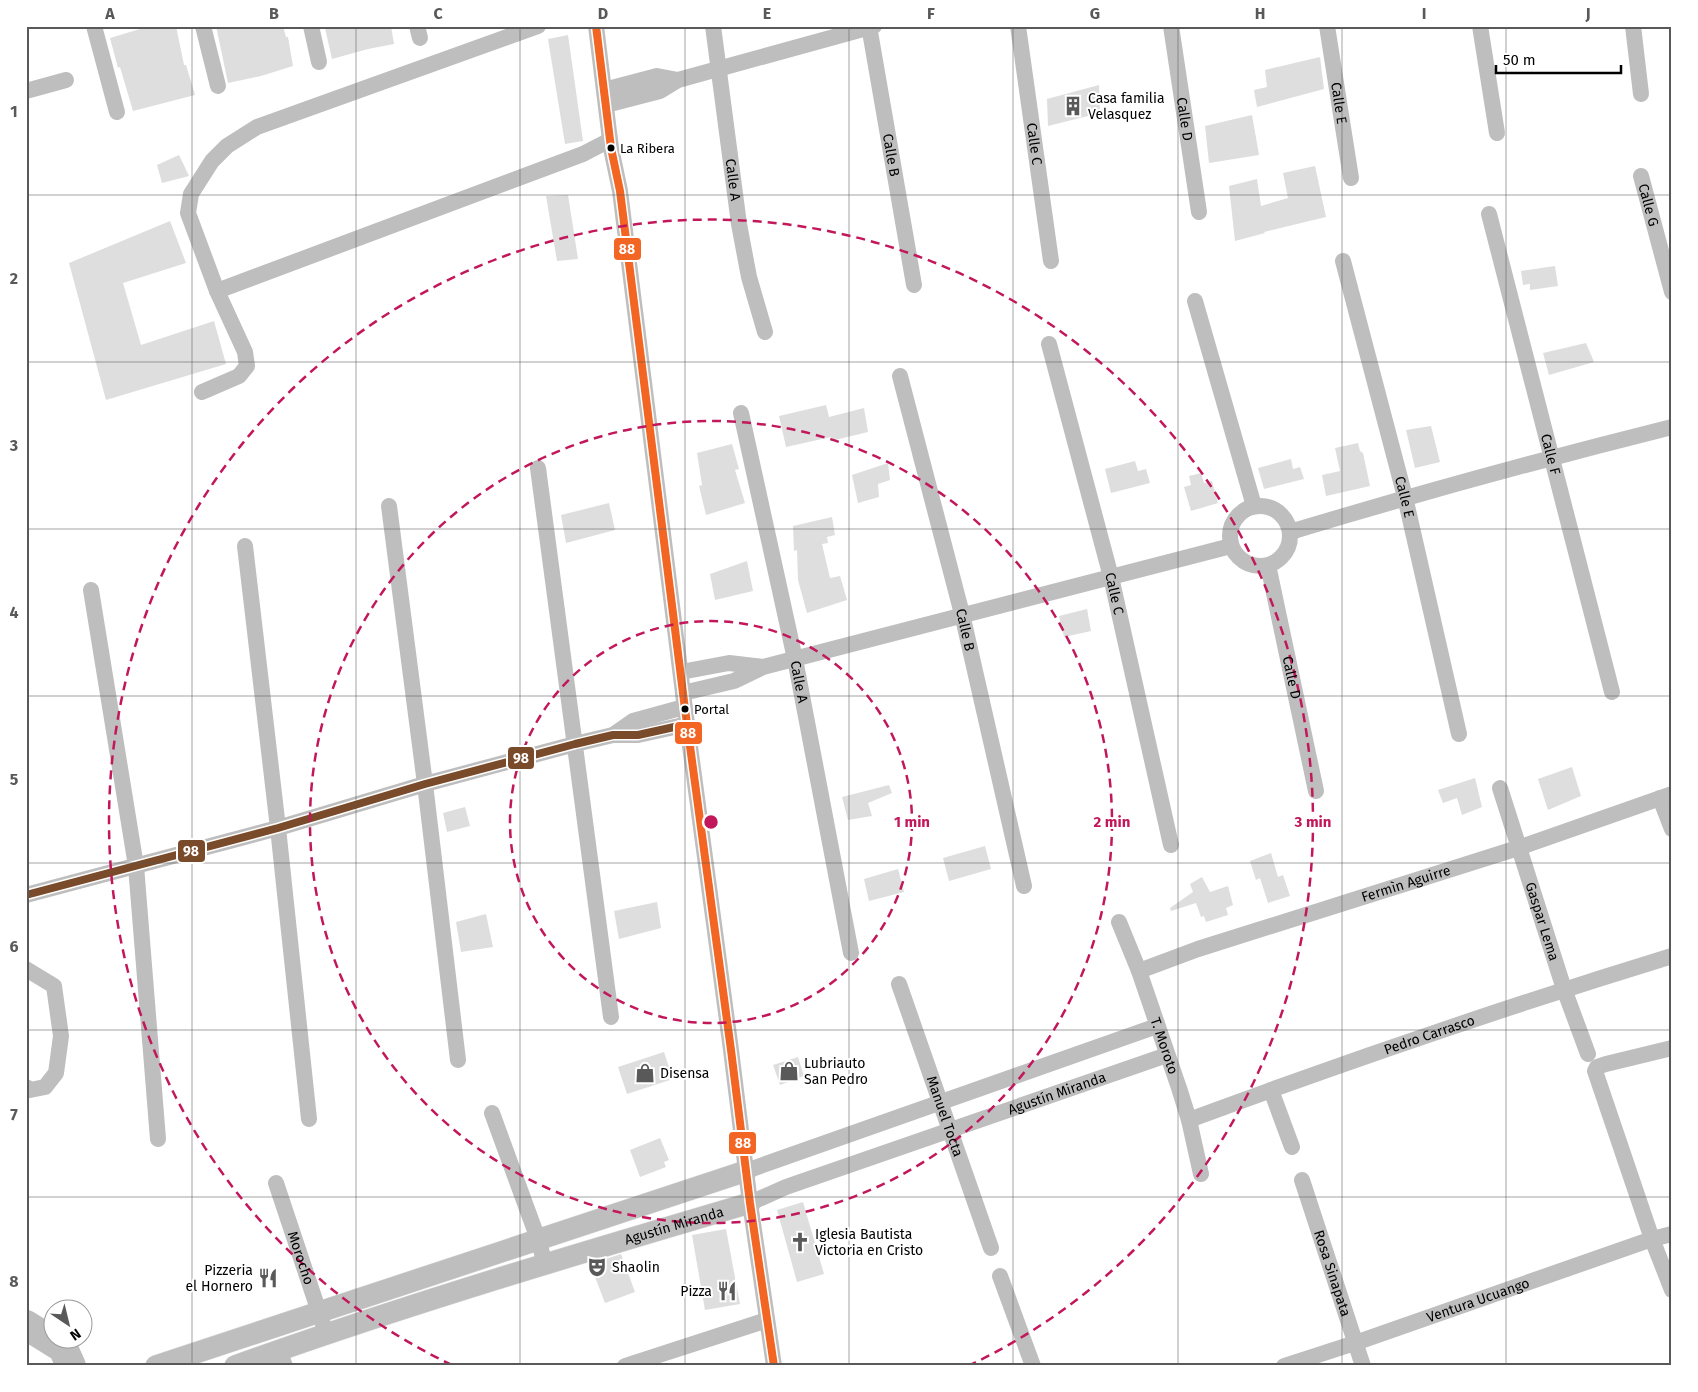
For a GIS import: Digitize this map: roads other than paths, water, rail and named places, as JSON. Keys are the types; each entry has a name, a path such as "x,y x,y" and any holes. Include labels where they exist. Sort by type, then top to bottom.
{"main road":[{"name":"Agustín Miranda","path":"156,1366 746,1171"},
{"name":"Agustín Miranda","path":"235,1366 282,1358 326,1333 545,1264 750,1203"}],"street":[{"path":"94,26 117,112"},
{"path":"203,26 218,86"},
{"path":"311,26 319,62"},
{"path":"202,392 239,376 247,366 245,352 217,291 188,213 191,194 212,161 227,146 257,128 538,26"},
{"path":"596,26 610,140 620,191 680,672 750,1203 774,1366"},
{"name":"Calle A","path":"713,26 748,277 765,332"},
{"name":"Calle C","path":"1018,26 1051,261"},
{"name":"Calle D","path":"1171,26 1199,212"},
{"name":"Calle E","path":"1327,26 1351,178"},
{"path":"1480,26 1497,133"},
{"path":"1633,26 1641,94"},
{"path":"605,98 660,91 678,80 871,27"},
{"name":"Calle B","path":"871,27 914,285"},
{"path":"26,90 66,80"},
{"path":"217,291 583,154 610,140"},
{"name":"Calle G","path":"1641,176 1672,292"},
{"name":"Calle F","path":"1489,214 1612,692"},
{"name":"Calle E","path":"1343,261 1405,498 1459,734"},
{"path":"1195,301 1254,506"},
{"name":"Calle C","path":"1049,344 1111,577 1171,845"},
{"name":"Calle B","path":"900,376 962,614 1024,886"},
{"name":"Calle A","path":"741,413 795,660 852,953"},
{"path":"1290,532 1552,457 1672,427"},
{"path":"538,468 611,1017"},
{"path":"389,506 458,1060"},
{"path":"1254,506 1273,508 1287,522 1290,532 1287,548 1276,561 1268,565 1259,566 1242,560 1235,554 1231,546 1229,533 1233,520 1242,511 1254,506"},
{"path":"245,546 309,1119"},
{"path":"635,728 684,700 734,681 763,667 1231,546"},
{"name":"Calle D","path":"1268,565 1316,791"},
{"path":"91,590 136,866 158,1139"},
{"path":"680,672 729,662 763,667"},
{"path":"26,895 278,828 425,784 635,728 688,724"},
{"name":"Gaspar Lema","path":"1500,788 1564,989 1588,1054"},
{"path":"1666,796 1672,829"},
{"name":"Fermìn Aguirre","path":"1139,971 1198,949 1518,848 1666,796"},
{"name":"T. Moroto","path":"1119,922 1139,971 1189,1120 1201,1174"},
{"name":"Pedro Carrasco","path":"1189,1120 1564,989 1672,956"},
{"path":"26,969 54,986 61,1036 56,1072 45,1087 30,1090 26,1088"},
{"name":"Manuel Tocta","path":"899,984 991,1248"},
{"name":"Agustín Miranda","path":"746,1171 1157,1026"},
{"path":"1672,1048 1606,1064 1597,1067 1594,1071 1652,1239 1672,1290"},
{"name":"Agustín Miranda","path":"750,1203 786,1187 1167,1055"},
{"path":"1271,1090 1292,1148"},
{"path":"492,1113 538,1239 545,1264"},
{"name":"Rosa Sinapata","path":"1302,1180 1363,1366"},
{"name":"Morocho","path":"276,1183 326,1333"},
{"name":"Ventura Ucuango","path":"1284,1366 1652,1239 1672,1234"},
{"path":"1000,1276 1033,1366"},
{"path":"626,1366 767,1320"}],"waterway":[{"path":"26,1325 63,1348 71,1366"}],"place":[{"name":"Casa familia Velasquez","path":"1073,106"},
{"name":"La Ribera","path":"611,148"},
{"name":"Portal","path":"685,709"},
{"name":"Lubriauto San Pedro","path":"789,1071"},
{"name":"Disensa","path":"645,1073"},
{"name":"Iglesia Bautista Victoria en Cristo","path":"800,1242"},
{"name":"Shaolin","path":"597,1267"},
{"name":"Pizzeria el Hornero","path":"268,1278"},
{"name":"Pizza","path":"727,1291"}]}
